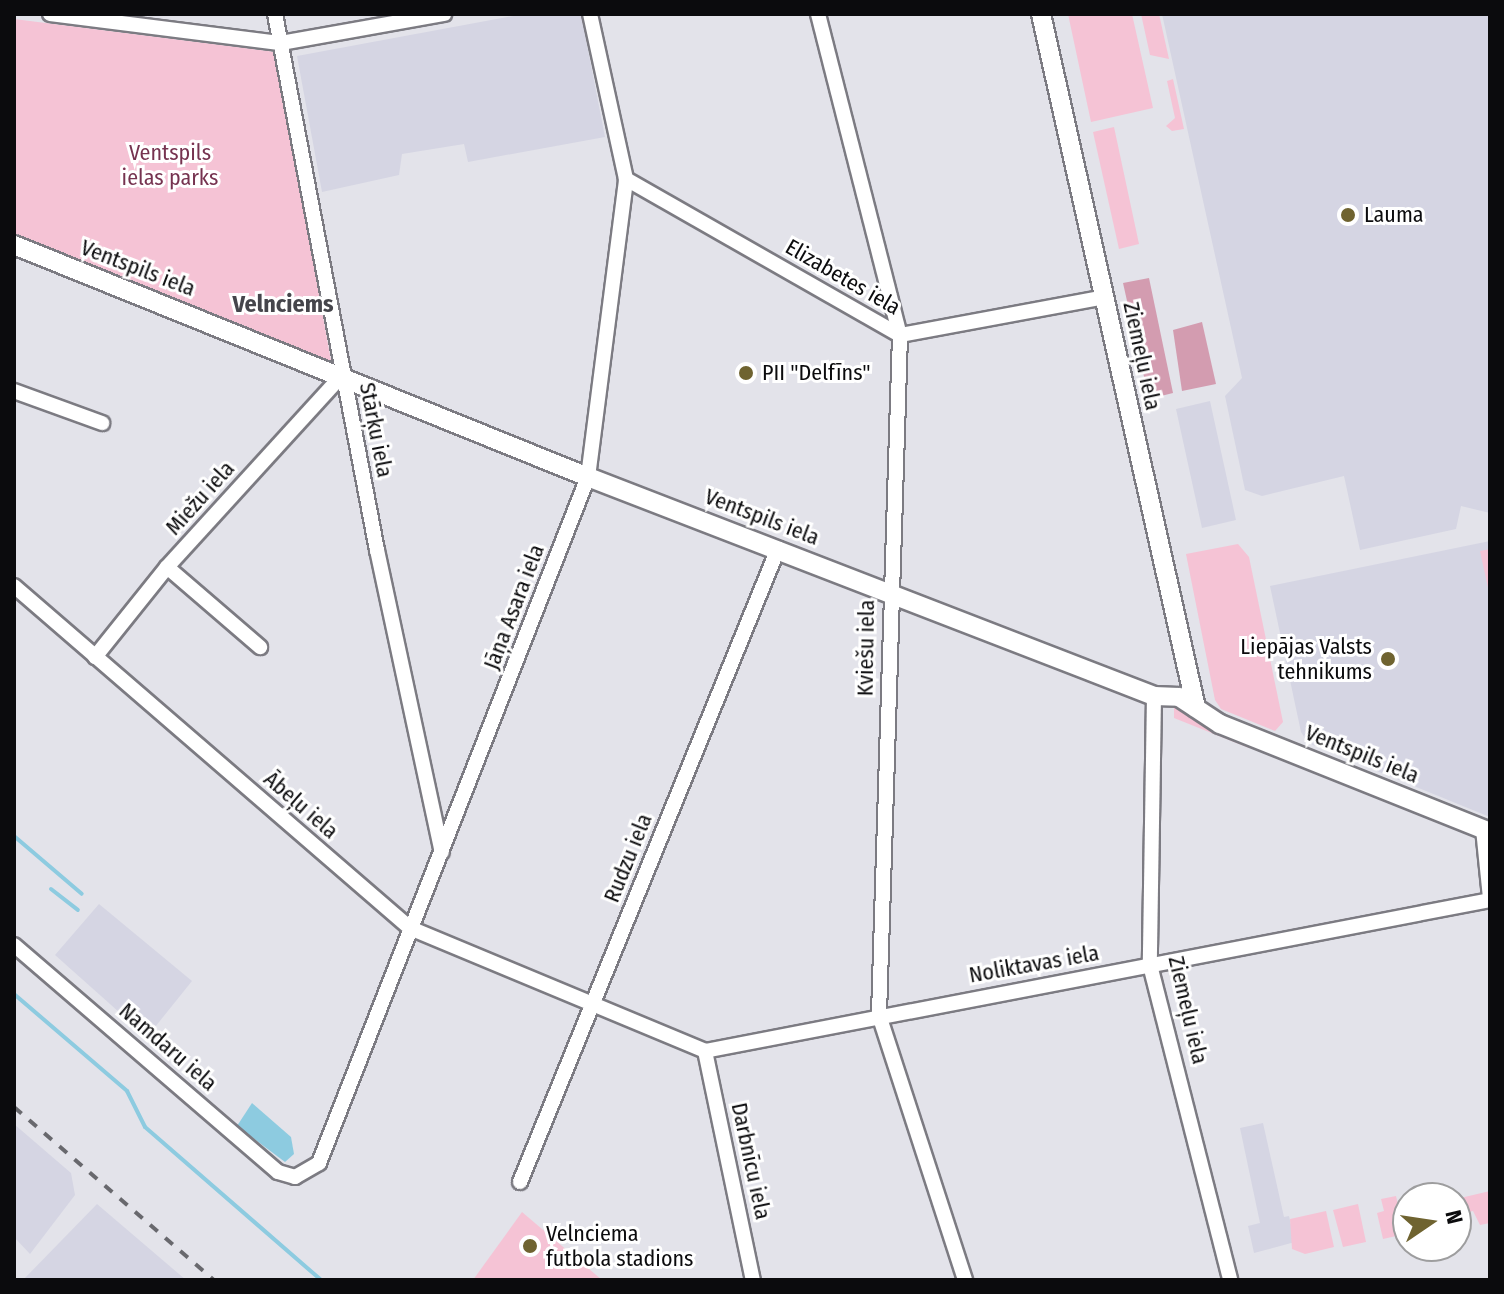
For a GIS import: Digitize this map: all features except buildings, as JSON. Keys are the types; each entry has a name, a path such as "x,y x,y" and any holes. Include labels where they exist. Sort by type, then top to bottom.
{"street":[{"path":"50,14 281,43 444,14"},
{"name":"Stārķu iela","path":"275,14 343,374 442,852"},
{"name":"Jāņa Asara iela","path":"295,1177 319,1163 588,477 626,179 590,14"},
{"name":"Kviešu iela","path":"818,14 900,335 889,591 879,1015 965,1280"},
{"name":"Ziemeļu iela","path":"1041,14 1196,708"},
{"name":"Elizabetes iela","path":"626,179 900,335 1105,297"},
{"name":"Ventspils iela","path":"14,245 343,374 588,477 1154,696 1179,697 1220,724 1486,830"},
{"name":"Miežu iela","path":"95,657 167,567 343,374"},
{"path":"14,391 102,423"},
{"name":"Rudzu iela","path":"520,1182 778,549"},
{"path":"167,567 260,647"},
{"name":"Ābeļu iela","path":"14,586 410,928 593,1006"},
{"name":"Ziemeļu iela","path":"1154,696 1150,965 1230,1280"},
{"path":"1486,830 1490,899"},
{"name":"Noliktavas iela","path":"705,1051 1490,899"},
{"name":"Namdaru iela","path":"14,945 278,1172 295,1177"},
{"path":"593,1006 705,1051"},
{"name":"Darbnīcu iela","path":"705,1051 753,1280"}],"shaded area":[{"path":"524,14 581,14 605,137 468,162 464,144 402,154 399,175 322,192 297,56"},
{"name":"Lauma","path":"1162,14 1490,14 1490,513 1461,506 1456,529 1360,550 1344,476 1262,496 1245,490 1225,396 1242,378"},
{"path":"1149,278 1173,393 1149,399 1123,283"},
{"path":"1202,322 1216,384 1182,391 1173,330"},
{"path":"1210,401 1236,520 1202,528 1176,409"},
{"name":"Liepājas Valsts tehnikums","path":"1490,541 1490,817 1308,743 1301,732 1270,586"},
{"path":"99,904 192,981 147,1037 55,955"},
{"path":"1263,1123 1284,1217 1289,1216 1295,1242 1254,1253 1248,1226 1260,1223 1240,1128"},
{"path":"14,1124 71,1173 75,1195 30,1254 14,1237"},
{"path":"97,1204 186,1280 23,1280"}],"green space":[{"path":"1068,14 1132,14 1153,108 1091,122"},
{"path":"1141,14 1159,14 1169,59 1150,55"},
{"name":"Ventspils ielas parks","path":"14,19 275,52 331,361 14,238"},
{"path":"1173,79 1184,129 1172,131 1166,126 1175,118 1167,81"},
{"path":"1114,127 1139,244 1119,249 1093,132"},
{"path":"1238,544 1249,557 1283,722 1275,731 1221,709 1215,700 1186,554"},
{"path":"1490,549 1490,597 1480,551"},
{"path":"1174,703 1207,726 1251,744 1249,748 1174,718"},
{"path":"1490,1191 1490,1223 1480,1225 1472,1211 1472,1195"},
{"path":"1392,1197 1392,1237 1383,1239 1377,1213 1384,1211 1381,1199"},
{"path":"1358,1204 1366,1242 1343,1247 1333,1210"},
{"path":"1326,1211 1334,1247 1305,1254 1292,1249 1290,1219"},
{"name":"Velnciema futbola stadions","path":"522,1212 602,1280 473,1280"}],"water":[{"path":"252,1103 291,1137 294,1154 285,1162 237,1126"}],"waterway":[{"path":"14,836 82,894"},
{"path":"51,889 78,910"},
{"path":"14,994 127,1091 145,1127 321,1280"}],"railway":[{"path":"14,1107 214,1280"}],"place":[{"name":"Lauma","path":"1348,215"},
{"name":"PII \"Delfīns\"","path":"746,373"},
{"name":"Liepājas Valsts tehnikums","path":"1388,659"},
{"name":"Velnciema futbola stadions","path":"530,1246"}],"district":[{"name":"Velnciems","path":"283,305"}]}
